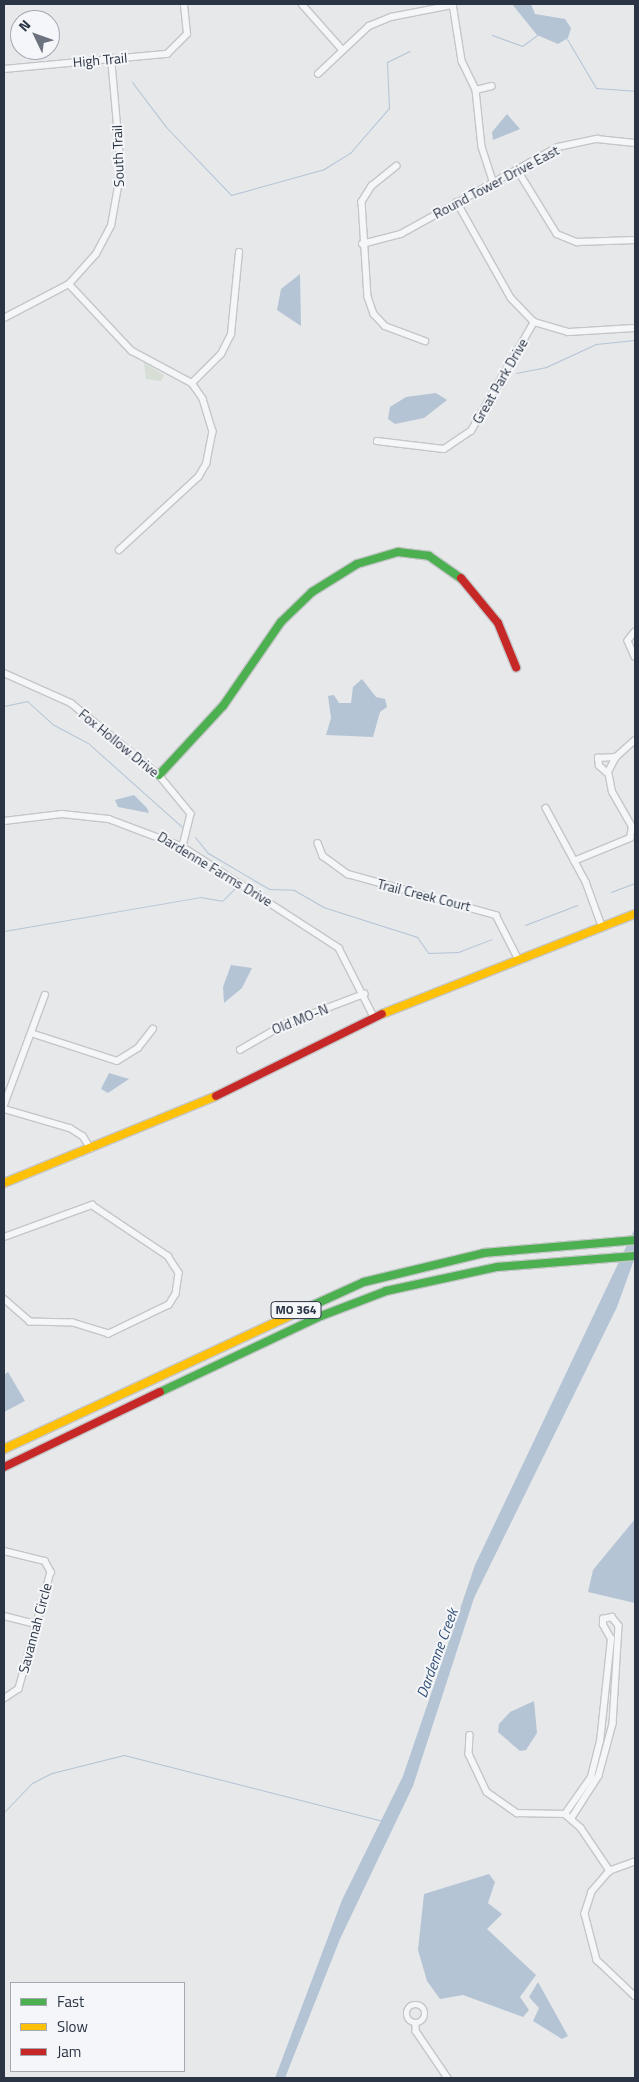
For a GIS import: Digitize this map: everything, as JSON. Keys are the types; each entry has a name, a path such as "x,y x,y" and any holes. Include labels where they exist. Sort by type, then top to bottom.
{"main road":[{"path":"159,775 223,706 281,622 312,592 357,564 398,552 429,556 471,585 498,623 516,668"},
{"path":"4,1184 186,1111 374,1016 518,958 635,914"},
{"name":"MO 364","path":"4,1449 364,1282 466,1256 635,1240"},
{"name":"MO 364","path":"4,1466 368,1297 472,1271 635,1256"}],"street":[{"name":"High Trail","path":"4,69 167,54 187,34 184,4"},
{"path":"302,4 342,49"},
{"path":"318,74 359,32 384,19 453,4 462,61 476,90 482,148 494,180"},
{"name":"South Trail","path":"4,318 69,284 105,240 118,196 121,170 111,58"},
{"path":"476,90 492,86"},
{"name":"Round Tower Drive East","path":"362,244 391,238 494,180 570,143 597,139 635,143"},
{"path":"397,166 372,186 362,202 362,244 374,314 385,326 425,341"},
{"path":"517,169 558,234 577,242 635,240"},
{"path":"457,202 511,298 534,322 568,332 635,328"},
{"path":"192,383 220,354 231,334 240,252"},
{"path":"69,284 132,351 192,383 203,399 213,431 207,463 190,487 120,550"},
{"name":"Great Park Drive","path":"378,441 444,449 472,431 534,322"},
{"path":"635,632 628,641 635,657"},
{"name":"Fox Hollow Drive","path":"4,672 71,703 159,775 191,814 182,847"},
{"path":"608,774 616,757 635,740"},
{"path":"616,757 598,758 599,766 608,774 612,792 633,825 633,834 627,841"},
{"path":"546,808 574,861 602,926"},
{"name":"Dardenne Farms Drive","path":"4,821 62,814 109,819 182,847 338,948 374,1016"},
{"path":"574,861 627,841 635,841"},
{"name":"Trail Creek Court","path":"318,843 323,856 348,874 496,915 518,958"},
{"name":"Old MO-N","path":"240,1050 285,1024 364,994"},
{"path":"4,1105 45,995"},
{"path":"31,1033 117,1061 138,1048 153,1029"},
{"path":"4,1109 70,1128 83,1136 91,1149"},
{"path":"4,1237 92,1205 168,1256 179,1272 176,1294 169,1305 109,1334 72,1323 30,1322 4,1299"},
{"name":"Savannah Circle","path":"4,1551 44,1561 48,1567 36,1624 18,1689 4,1699"},
{"path":"4,1616 36,1624"},
{"path":"565,1814 588,1782 600,1742 611,1639 603,1625 604,1619 612,1617 618,1626 613,1724 599,1776 572,1818"},
{"path":"470,1735 469,1754 477,1775 500,1805 517,1813 565,1814 572,1818 610,1871"},
{"path":"635,1862 610,1871 588,1901 585,1927 602,1967 635,1996"},
{"path":"416,2023 416,2031 448,2078"}],"shaded area":[{"path":"144,363 164,375 161,381 146,379"}],"water":[{"path":"512,4 531,4 535,14 565,19 571,28 568,38 558,44 537,35"},
{"path":"507,114 520,129 493,140 492,132"},
{"path":"300,274 301,326 277,310 281,289"},
{"path":"436,393 447,400 424,418 395,424 388,419 390,407 406,397"},
{"path":"362,679 376,697 385,699 387,707 380,712 373,737 326,735 331,718 328,696 334,695 339,703 351,703 353,687"},
{"path":"134,795 147,808 149,813 118,807 115,800"},
{"path":"231,965 252,968 242,988 224,1003 223,987"},
{"path":"109,1073 129,1079 108,1093 101,1089"},
{"path":"635,1228 635,1257 617,1307 474,1598 413,1786 340,1939 285,2078 275,2078 342,1900 403,1776 475,1565"},
{"path":"8,1372 25,1401 4,1412 4,1375"},
{"path":"635,1519 635,1603 588,1592 593,1570"},
{"path":"534,1701 537,1733 526,1750 520,1751 498,1732 499,1724 510,1712"},
{"path":"489,1874 495,1882 488,1903 502,1914 487,1929 536,1975 520,1997 529,2010 523,2017 463,1995 440,1999 427,1981 418,1950 424,1894"},
{"path":"538,1982 568,2036 562,2039 533,2021 539,2008 529,1997"}],"waterway":[{"path":"492,35 522,46 537,35"},
{"path":"567,39 596,88 635,91"},
{"path":"132,82 166,127 231,195 324,169 350,153 389,108 387,62 410,51"},
{"path":"516,373 546,367 596,344 635,340"},
{"path":"4,706 27,701 54,725 88,743 182,827"},
{"path":"195,837 208,853 269,889 294,890 323,907 417,937 428,953 458,952 492,939"},
{"path":"611,892 635,883"},
{"path":"4,931 200,897 222,901 235,888"},
{"path":"525,925 577,905"},
{"path":"4,1812 32,1783 52,1773 124,1755 382,1821"}],"traffic: fast":[{"path":"159,775 223,706 281,622 312,592 357,564 398,552 429,556 461,578"},
{"path":"309,1307 364,1282 484,1253 635,1240"},
{"path":"160,1392 321,1316 386,1291 497,1267 635,1256"}],"traffic: slow":[{"path":"382,1014 635,914"},
{"path":"4,1183 216,1096"},
{"path":"4,1449 309,1307"}],"traffic: jam":[{"path":"461,578 498,623 516,667"},
{"path":"216,1096 382,1014"},
{"path":"4,1467 160,1392"}],"water label":[{"name":"Dardenne Creek","path":"437,1653"}]}
